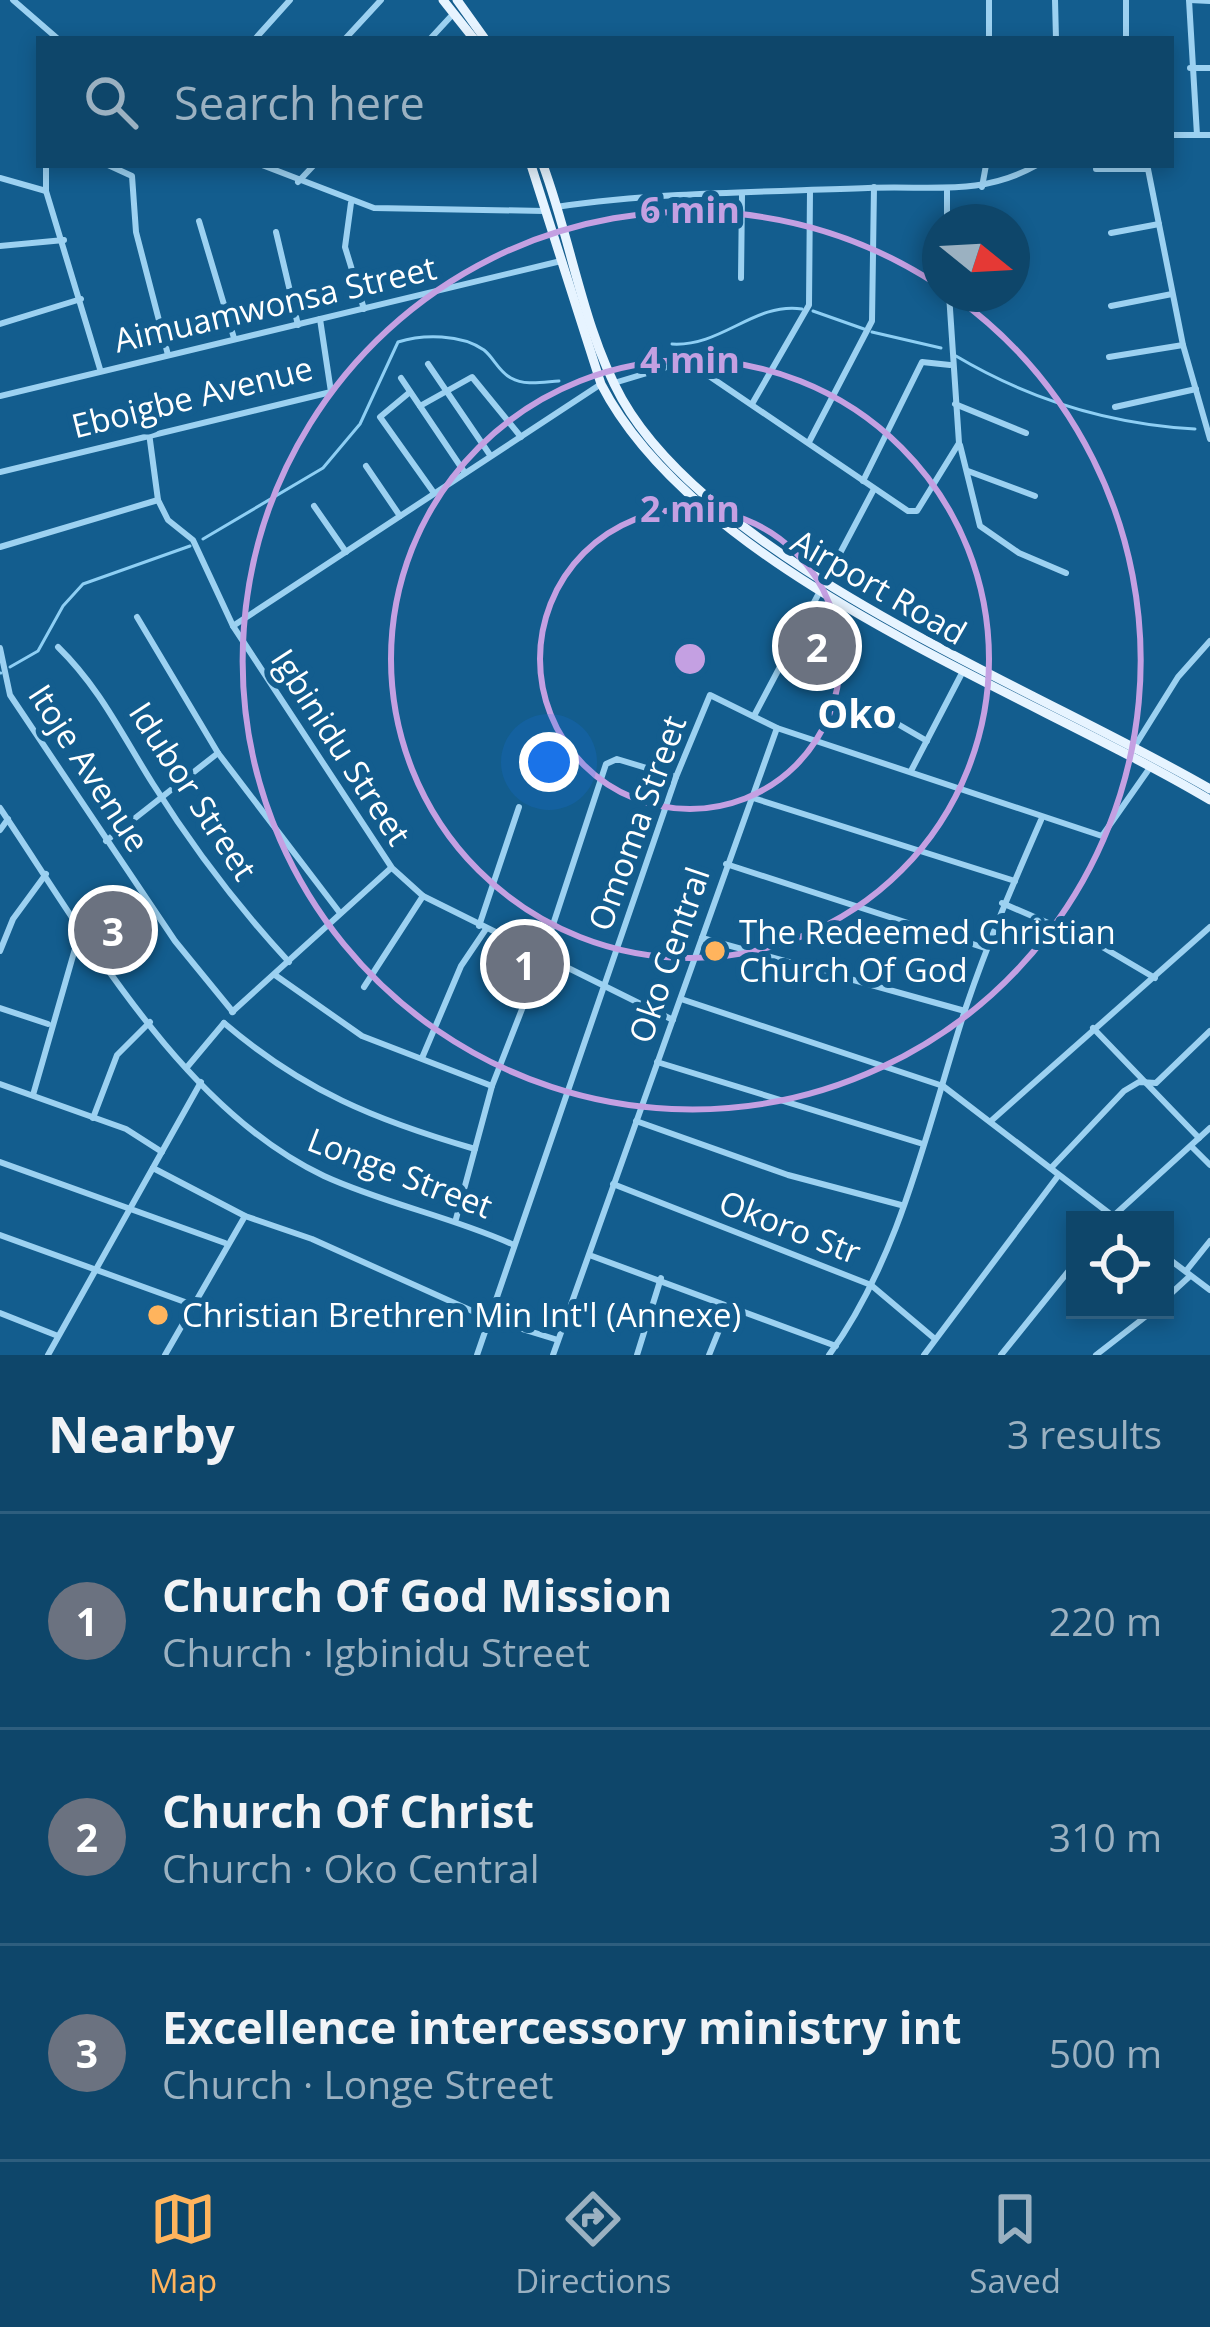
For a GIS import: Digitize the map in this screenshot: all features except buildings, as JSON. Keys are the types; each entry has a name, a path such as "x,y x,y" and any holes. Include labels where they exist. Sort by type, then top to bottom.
{"main road":[{"path":"443,0 472,36"},
{"path":"457,0 483,36"},
{"name":"Airport Road","path":"532,168 601,384 615,413 670,476 744,539 965,668 1210,800"},
{"name":"Airport Road","path":"545,168 614,383 677,467 751,532 823,586 1210,789"}],"street":[{"path":"14,0 55,36"},
{"path":"258,36 290,0"},
{"path":"348,36 381,0"},
{"path":"989,0 989,36"},
{"path":"1055,0 1056,36"},
{"path":"1126,0 1126,36"},
{"path":"1197,135 1189,0 1210,1"},
{"path":"433,36 454,13"},
{"path":"1190,68 1210,68"},
{"path":"1174,135 1210,136"},
{"path":"46,168 46,191 100,370"},
{"path":"115,168 132,176 136,232 168,355"},
{"path":"268,168 351,203 394,210 545,211 559,206 874,187 946,191 1006,182 1032,168"},
{"path":"298,182 311,168"},
{"path":"982,187 987,168"},
{"path":"1096,170 1148,170 1183,345 1210,439"},
{"path":"0,178 46,191"},
{"path":"809,442 872,321 874,187"},
{"path":"752,404 809,305 810,191"},
{"path":"946,191 946,204"},
{"path":"741,278 742,195"},
{"path":"351,203 345,247 364,309"},
{"path":"199,221 234,340"},
{"path":"1111,233 1159,224"},
{"path":"276,232 298,325"},
{"path":"0,246 64,240"},
{"name":"Aimuamwonsa Street","path":"0,395 561,260"},
{"path":"1112,306 1172,294"},
{"path":"0,324 81,299"},
{"path":"949,312 959,443 980,526 1018,553 1066,573"},
{"name":"Eboigbe Avenue","path":"0,472 331,392 320,320"},
{"path":"1109,357 1183,345"},
{"path":"614,383 687,361 908,511 922,505 959,443"},
{"path":"863,481 922,362 950,365"},
{"path":"428,364 490,457"},
{"path":"421,406 472,377 521,436"},
{"path":"401,378 465,473"},
{"path":"233,626 601,384"},
{"path":"1115,407 1196,389"},
{"path":"410,392 380,417 434,493"},
{"path":"955,404 1027,433"},
{"path":"0,547 158,500 149,433"},
{"path":"366,466 400,516"},
{"path":"968,471 1035,496"},
{"path":"874,489 754,714 777,728 1041,820 1107,833 1149,769"},
{"name":"Igbinidu Street","path":"158,500 168,520 193,540 233,626 392,868 423,896 673,1020"},
{"path":"314,506 346,552"},
{"path":"137,617 218,753 340,913"},
{"path":"1133,749 1178,677 1210,641"},
{"name":"Idubor Street","path":"58,646 99,690 163,798 289,962"},
{"name":"Itoje Avenue","path":"0,648 10,695 106,842 232,1012"},
{"path":"911,771 965,668"},
{"name":"Omoma Street","path":"477,1355 676,776 710,695 754,714"},
{"path":"858,701 927,741"},
{"name":"Oko Central","path":"553,1355 777,728"},
{"path":"106,842 218,753"},
{"path":"456,1219 492,1086 542,958 606,764 616,759 676,776"},
{"path":"750,797 1015,881"},
{"path":"422,1058 454,979 483,928 519,807"},
{"name":"Longe Street","path":"0,808 150,1022 247,1129 327,1177 456,1219 515,1245"},
{"path":"0,830 8,820"},
{"path":"830,1355 871,1285 944,1085 1002,903 1041,820"},
{"path":"726,864 986,948"},
{"path":"188,1066 232,1012 392,868"},
{"path":"0,951 13,919 46,874"},
{"path":"364,987 423,896"},
{"path":"1002,903 1100,945 1155,978"},
{"path":"991,1121 1210,927"},
{"path":"33,1095 80,928"},
{"path":"703,938 965,1011"},
{"path":"275,975 362,1036 492,1086"},
{"path":"681,999 944,1085 1103,1211"},
{"path":"0,1008 50,1024"},
{"path":"93,1118 117,1055 150,1022"},
{"path":"224,1023 286,1073 339,1103 476,1149"},
{"path":"1093,1028 1198,1138"},
{"path":"1148,1085 1210,1031"},
{"path":"657,1062 923,1144"},
{"path":"48,1355 201,1082"},
{"path":"1051,1168 1124,1090 1139,1082 1148,1085"},
{"path":"0,1084 93,1118 162,1152"},
{"path":"636,1120 788,1174 902,1205"},
{"path":"1122,1211 1210,1128"},
{"path":"1192,1147 1210,1165"},
{"path":"0,1162 225,1243"},
{"path":"153,1168 245,1216 312,1239 490,1319 557,1340"},
{"path":"924,1355 1058,1176"},
{"name":"Okoro Str","path":"613,1184 871,1285 935,1339"},
{"path":"165,1355 196,1306 225,1243 245,1216"},
{"path":"0,1234 196,1306"},
{"path":"1174,1289 1210,1241"},
{"path":"591,1256 836,1346"},
{"path":"1174,1263 1210,1290"},
{"path":"1000,1355 1066,1273"},
{"path":"637,1355 661,1278"},
{"path":"709,1355 728,1306"},
{"path":"0,1312 59,1336"},
{"path":"1096,1355 1142,1319"}],"waterway":[{"path":"672,344 707,339 768,312 802,309"},
{"path":"813,311 864,329"},
{"path":"872,332 941,348"},
{"path":"203,539 323,468 360,424 398,342 453,338 484,350 516,380 559,381"},
{"path":"956,356 1012,385 1071,407 1132,422 1195,429"},
{"path":"10,667 38,651 63,606 83,584 190,546"}],"place":[{"name":"Church Of Christ","path":"817,646"},
{"name":"Excellence intercessory ministry int","path":"113,930"},
{"name":"The Redeemed Christian Church Of God","path":"715,951"},
{"name":"Church Of God Mission","path":"525,964"},
{"name":"Christian Brethren Min Int'l (Annexe)","path":"158,1315"}],"district":[{"name":"Oko","path":"857,714"}]}
